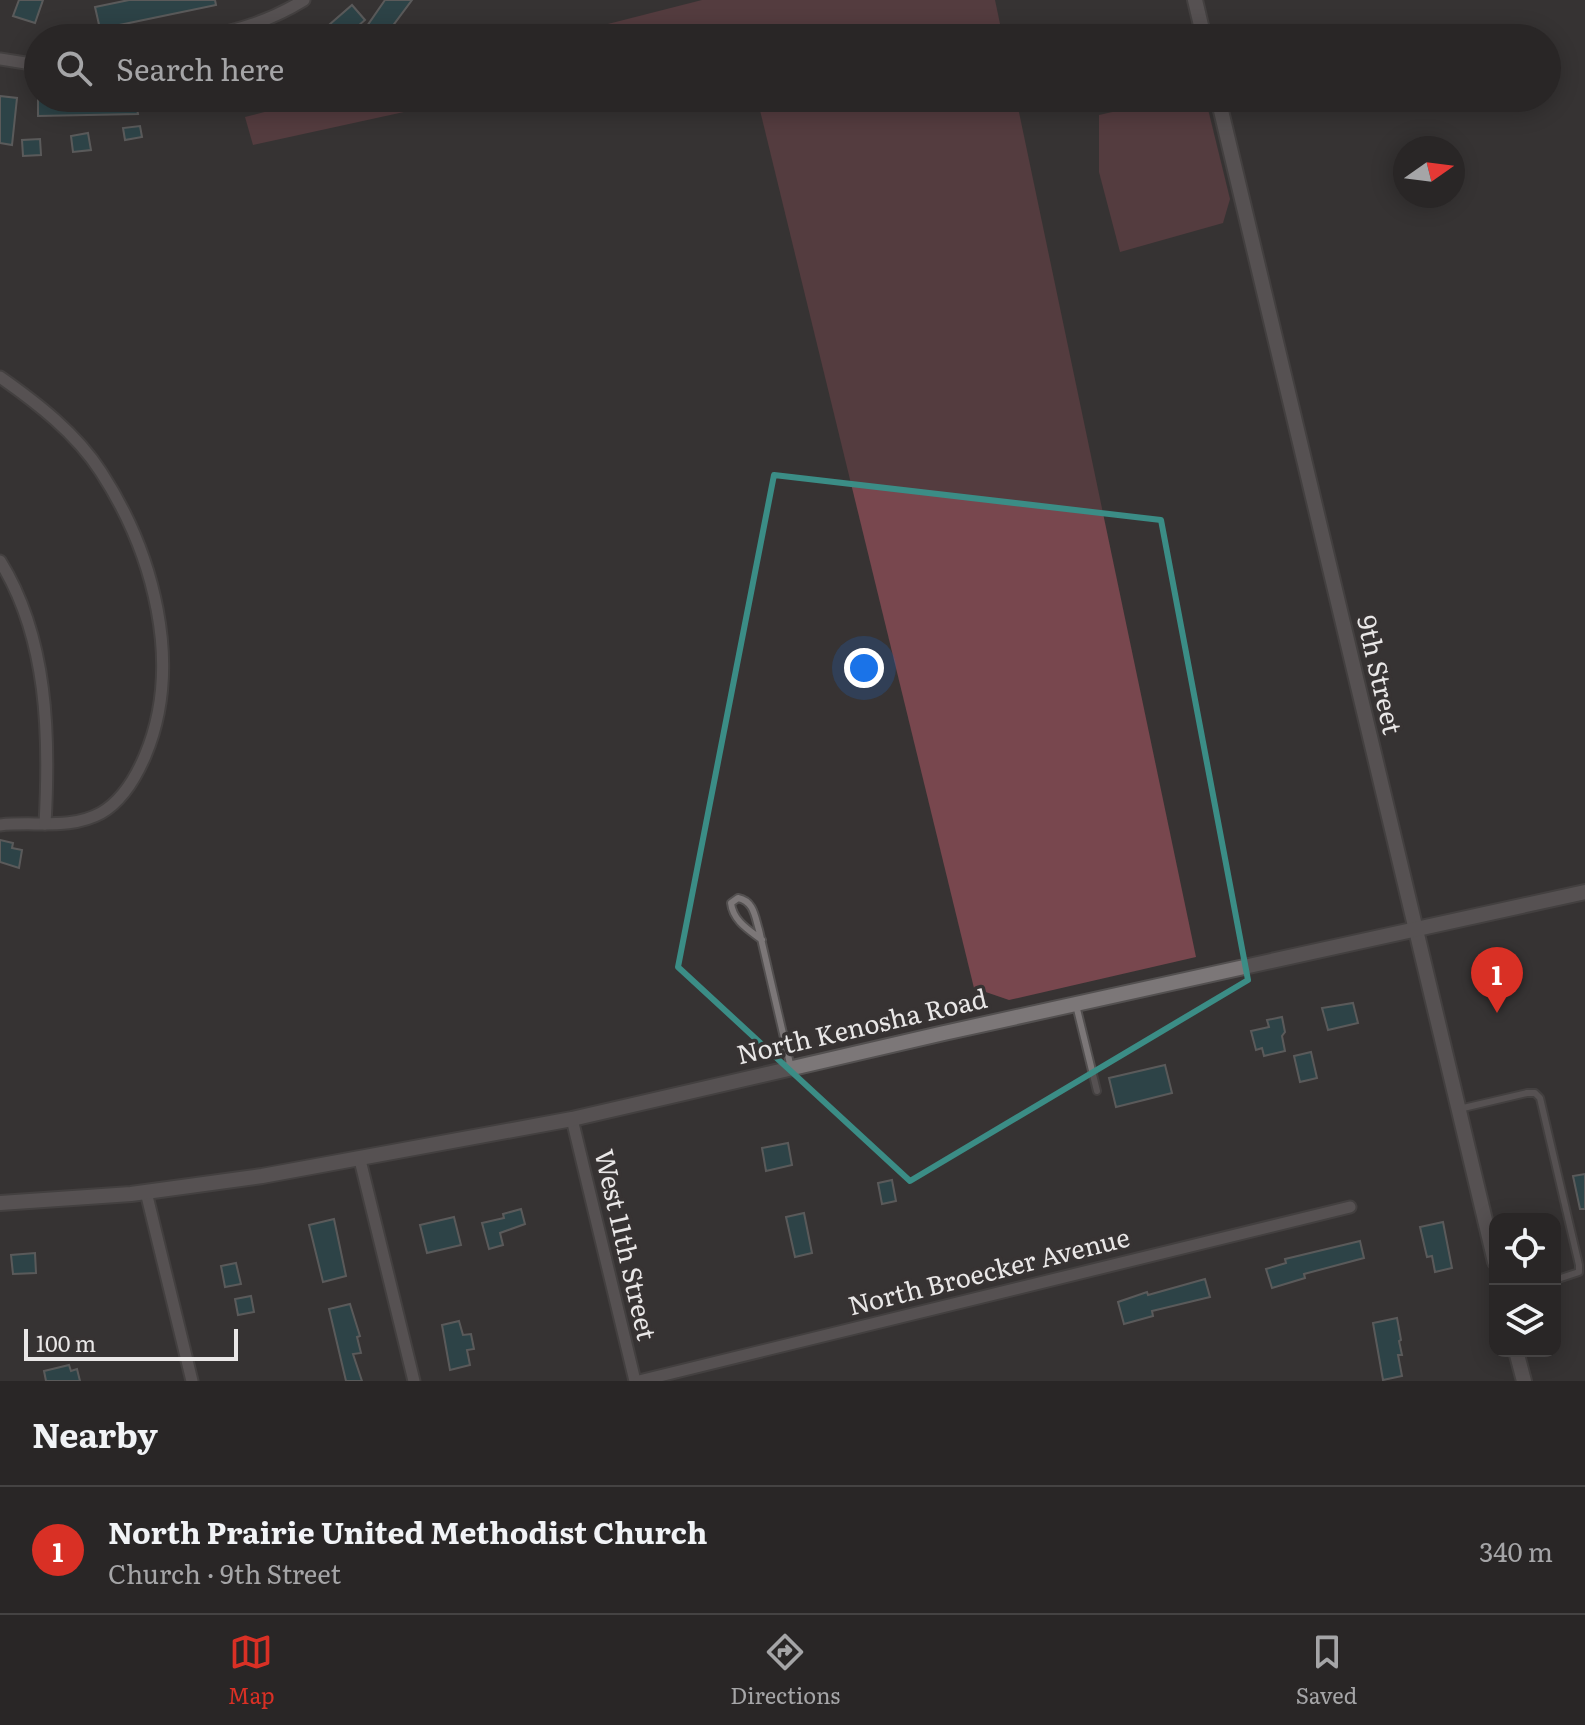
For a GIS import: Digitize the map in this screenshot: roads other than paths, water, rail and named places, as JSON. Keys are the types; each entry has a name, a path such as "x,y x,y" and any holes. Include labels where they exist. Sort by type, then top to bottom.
{"street":[{"path":"253,24 267,20 304,0"},
{"path":"1195,0 1201,24"},
{"path":"0,59 24,63"},
{"name":"9th Street","path":"1221,112 1489,1237"},
{"path":"0,377 66,429 100,469 127,515 154,595 162,673 159,710 149,747 137,774 120,797 102,812 80,821 0,825"},
{"path":"0,561 11,578 27,622 39,673 48,770 45,824"},
{"name":"North Kenosha Road","path":"0,1203 146,1192 360,1160 572,1119 1585,892"},
{"name":"West 11th Street","path":"572,1119 637,1381"},
{"path":"360,1160 414,1381"},
{"path":"146,1192 192,1381"},
{"name":"North Broecker Avenue","path":"637,1381 1350,1207"},
{"path":"1518,1357 1524,1381"}],"lane":[{"path":"762,940 738,921 731,903 738,898 745,899 753,908 762,940 791,1068"},
{"path":"1075,1004 1097,1091"},
{"path":"1458,1109 1527,1093 1535,1093 1540,1098 1579,1265 1579,1272 1561,1278"}],"place":[{"name":"North Prairie United Methodist Church","path":"1497,1013"}]}
